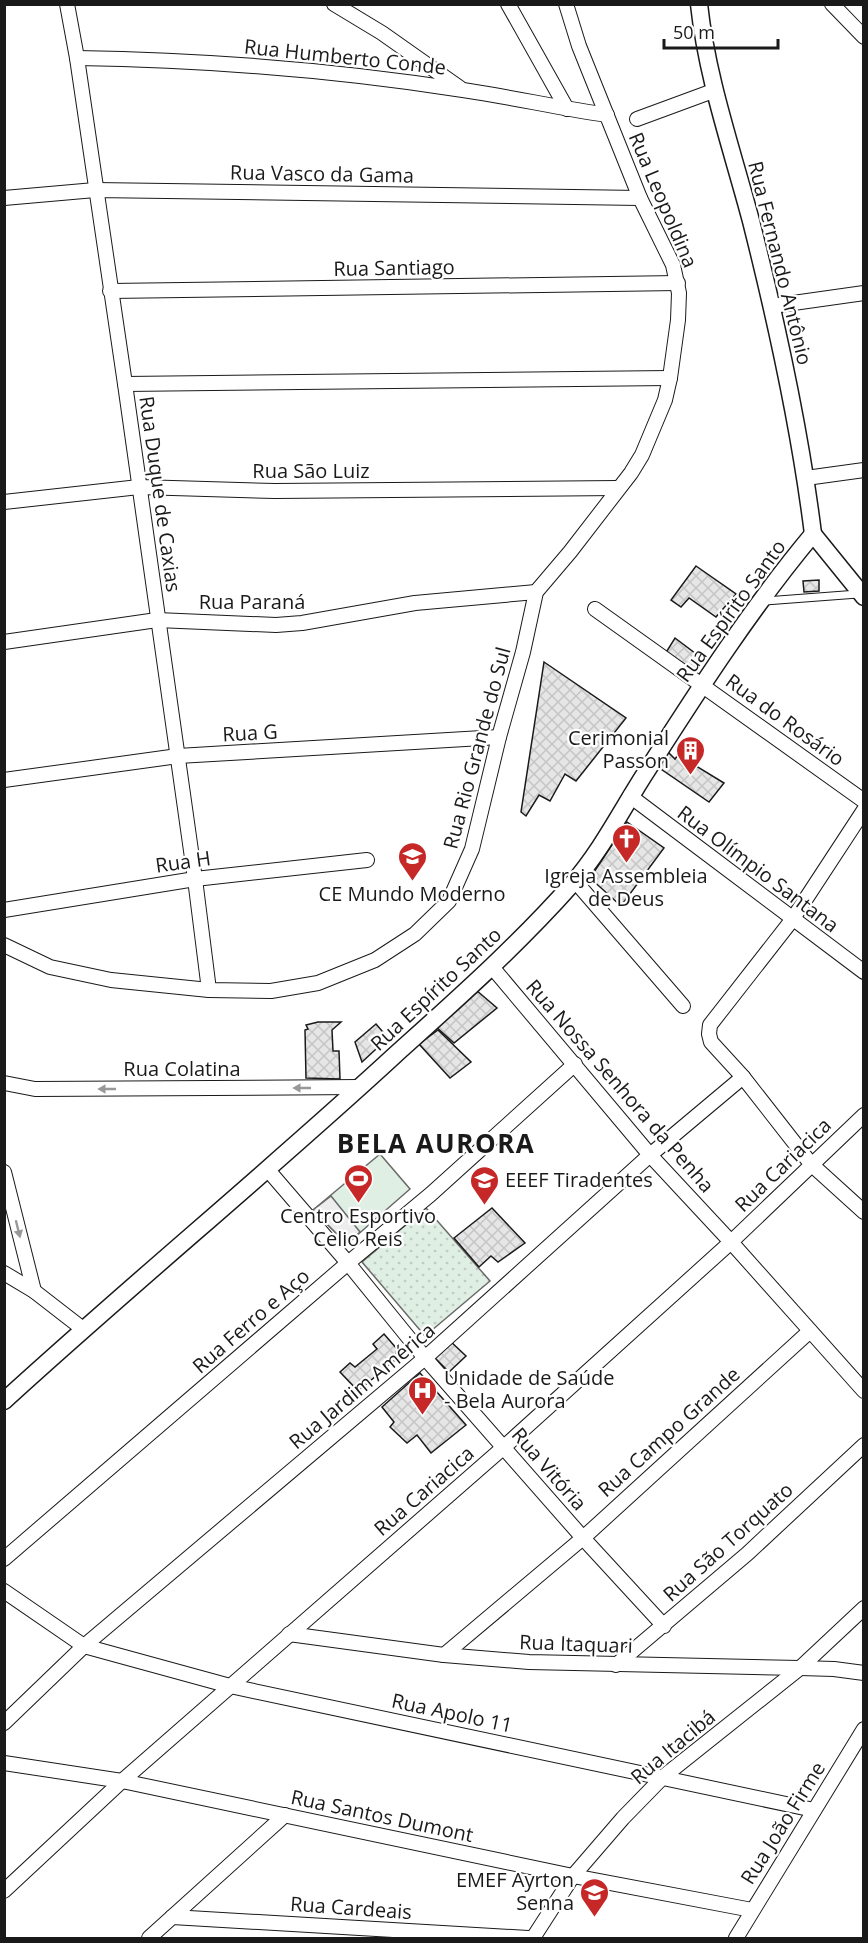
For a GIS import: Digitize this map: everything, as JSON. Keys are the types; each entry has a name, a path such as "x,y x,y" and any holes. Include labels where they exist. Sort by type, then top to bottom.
{"street":[{"name":"Rua Duque de Caxias","path":"66,4 77,58 125,384 209,990"},
{"path":"334,4 382,33 463,90"},
{"path":"508,4 567,109"},
{"name":"Rua Leopoldina","path":"536,592 631,473 651,438 665,400 670,378 679,314 678,283 667,250 640,198 573,29 566,4"},
{"name":"Rua Fernando Antônio","path":"699,4 713,91 772,306 806,478 813,534"},
{"path":"832,4 863,38"},
{"name":"Rua Humberto Conde","path":"77,58 156,59 339,74 463,90 607,115"},
{"path":"637,118 713,91"},
{"name":"Rua Vasco da Gama","path":"4,198 95,190 640,198"},
{"name":"Rua Santiago","path":"110,291 678,283"},
{"path":"772,306 864,293"},
{"path":"125,384 670,378"},
{"path":"806,478 864,470"},
{"path":"4,487 6,501"},
{"name":"Rua São Luiz","path":"6,501 139,487 276,491 618,488"},
{"path":"813,534 862,596"},
{"name":"Rua Espírito Santo","path":"4,1401 83,1329 360,1088 536,924 575,881 702,684 789,563 813,534"},
{"name":"Rua Paraná","path":"4,642 158,620 276,625 302,623 416,603 536,592"},
{"name":"Rua Rio Grande do Sul","path":"4,945 50,968 111,981 209,990 271,991 318,983 375,960 415,934 449,901 472,849 499,737 523,652 536,592"},
{"name":"Rua do Rosário","path":"596,609 864,801"},
{"name":"Rua G","path":"4,780 178,756 499,737"},
{"name":"Rua Olímpio Santana","path":"630,796 864,972"},
{"path":"864,810 792,920 710,1025 709,1034 711,1042 743,1077 811,1164 864,1212"},
{"name":"Rua H","path":"4,910 195,879 367,860"},
{"path":"575,881 683,1006"},
{"name":"Rua Nossa Senhora da Penha","path":"492,967 650,1155 864,1391"},
{"name":"Rua Ferro e Aço","path":"4,1559 431,1194 575,1064"},
{"name":"Rua Jardim América","path":"4,1723 84,1646 425,1358 650,1155 743,1077"},
{"name":"Rua Colatina","path":"4,1083 35,1089 360,1088"},
{"name":"Rua Cariacica","path":"4,1891 122,1781 504,1447 731,1242 864,1115"},
{"name":"Rua Vitória","path":"268,1170 425,1358 583,1538 664,1626"},
{"path":"4,1172 34,1291"},
{"path":"4,1273 34,1291 83,1329"},
{"name":"Rua Campo Grande","path":"444,1655 583,1538 810,1330"},
{"name":"Rua São Torquato","path":"615,1665 747,1554 864,1445"},
{"name":"Rua Apolo 11","path":"4,1591 84,1646 230,1686 814,1810"},
{"name":"Rua Itacibá","path":"533,1938 573,1876 623,1818 663,1778 800,1668 864,1608"},
{"name":"Rua Itaquari","path":"289,1634 444,1655 529,1662 834,1669 864,1673"},
{"name":"Rua João Firme","path":"736,1938 864,1729"},
{"name":"Rua Santos Dumont","path":"4,1763 122,1781 573,1876 752,1910"},
{"path":"149,1938 285,1815"},
{"name":"Rua Cardeais","path":"172,1917 528,1938"}],"lane":[{"path":"762,601 862,596"}],"green space":[{"name":"Centro Esportivo Celio Reis","path":"380,1154 410,1189 347,1244 313,1210"},
{"path":"426,1208 490,1281 425,1336 362,1262"}],"shaded area":[{"path":"331,1196 360,1232 347,1244 313,1210"}],"building":[{"path":"696,566 736,594 716,617 689,598 681,607 671,600"},
{"path":"819,580 819,591 804,592 803,581"},
{"path":"675,638 704,660 694,674 665,654"},
{"path":"544,662 626,718 576,781 565,774 550,801 539,795 526,816 521,812"},
{"name":"Cerimonial Passon","path":"667,751 675,759 678,755 724,783 709,802 658,767"},
{"name":"Igreja Assembleia de Deus","path":"627,822 664,848 621,906 590,878"},
{"path":"476,990 497,1008 454,1043 435,1026"},
{"path":"318,1022 341,1022 332,1030 333,1051 339,1051 340,1079 306,1078 305,1030 308,1029 306,1025"},
{"path":"376,1024 388,1038 362,1062 355,1042"},
{"path":"438,1030 471,1062 450,1078 419,1044"},
{"path":"492,1208 525,1243 498,1262 491,1256 479,1267 454,1238"},
{"path":"384,1334 397,1349 395,1360 358,1391 340,1372 350,1363 355,1367 377,1349 373,1344"},
{"path":"449,1340 466,1356 449,1372 433,1356"},
{"name":"Unidade de Saúde - Bela Aurora","path":"420,1373 466,1425 431,1453 417,1435 407,1443 390,1427 394,1422 382,1407"}],"place":[{"name":"Cerimonial Passon","path":"690,776"},
{"name":"Igreja Assembleia de Deus","path":"626,864"},
{"name":"CE Mundo Moderno","path":"412,882"},
{"name":"Centro Esportivo Celio Reis","path":"358,1204"},
{"name":"EEEF Tiradentes","path":"484,1206"},
{"name":"Unidade de Saúde - Bela Aurora","path":"423,1416"},
{"name":"EMEF Ayrton Senna","path":"595,1918"}],"district":[{"name":"BELA AURORA","path":"436,1144"}]}
